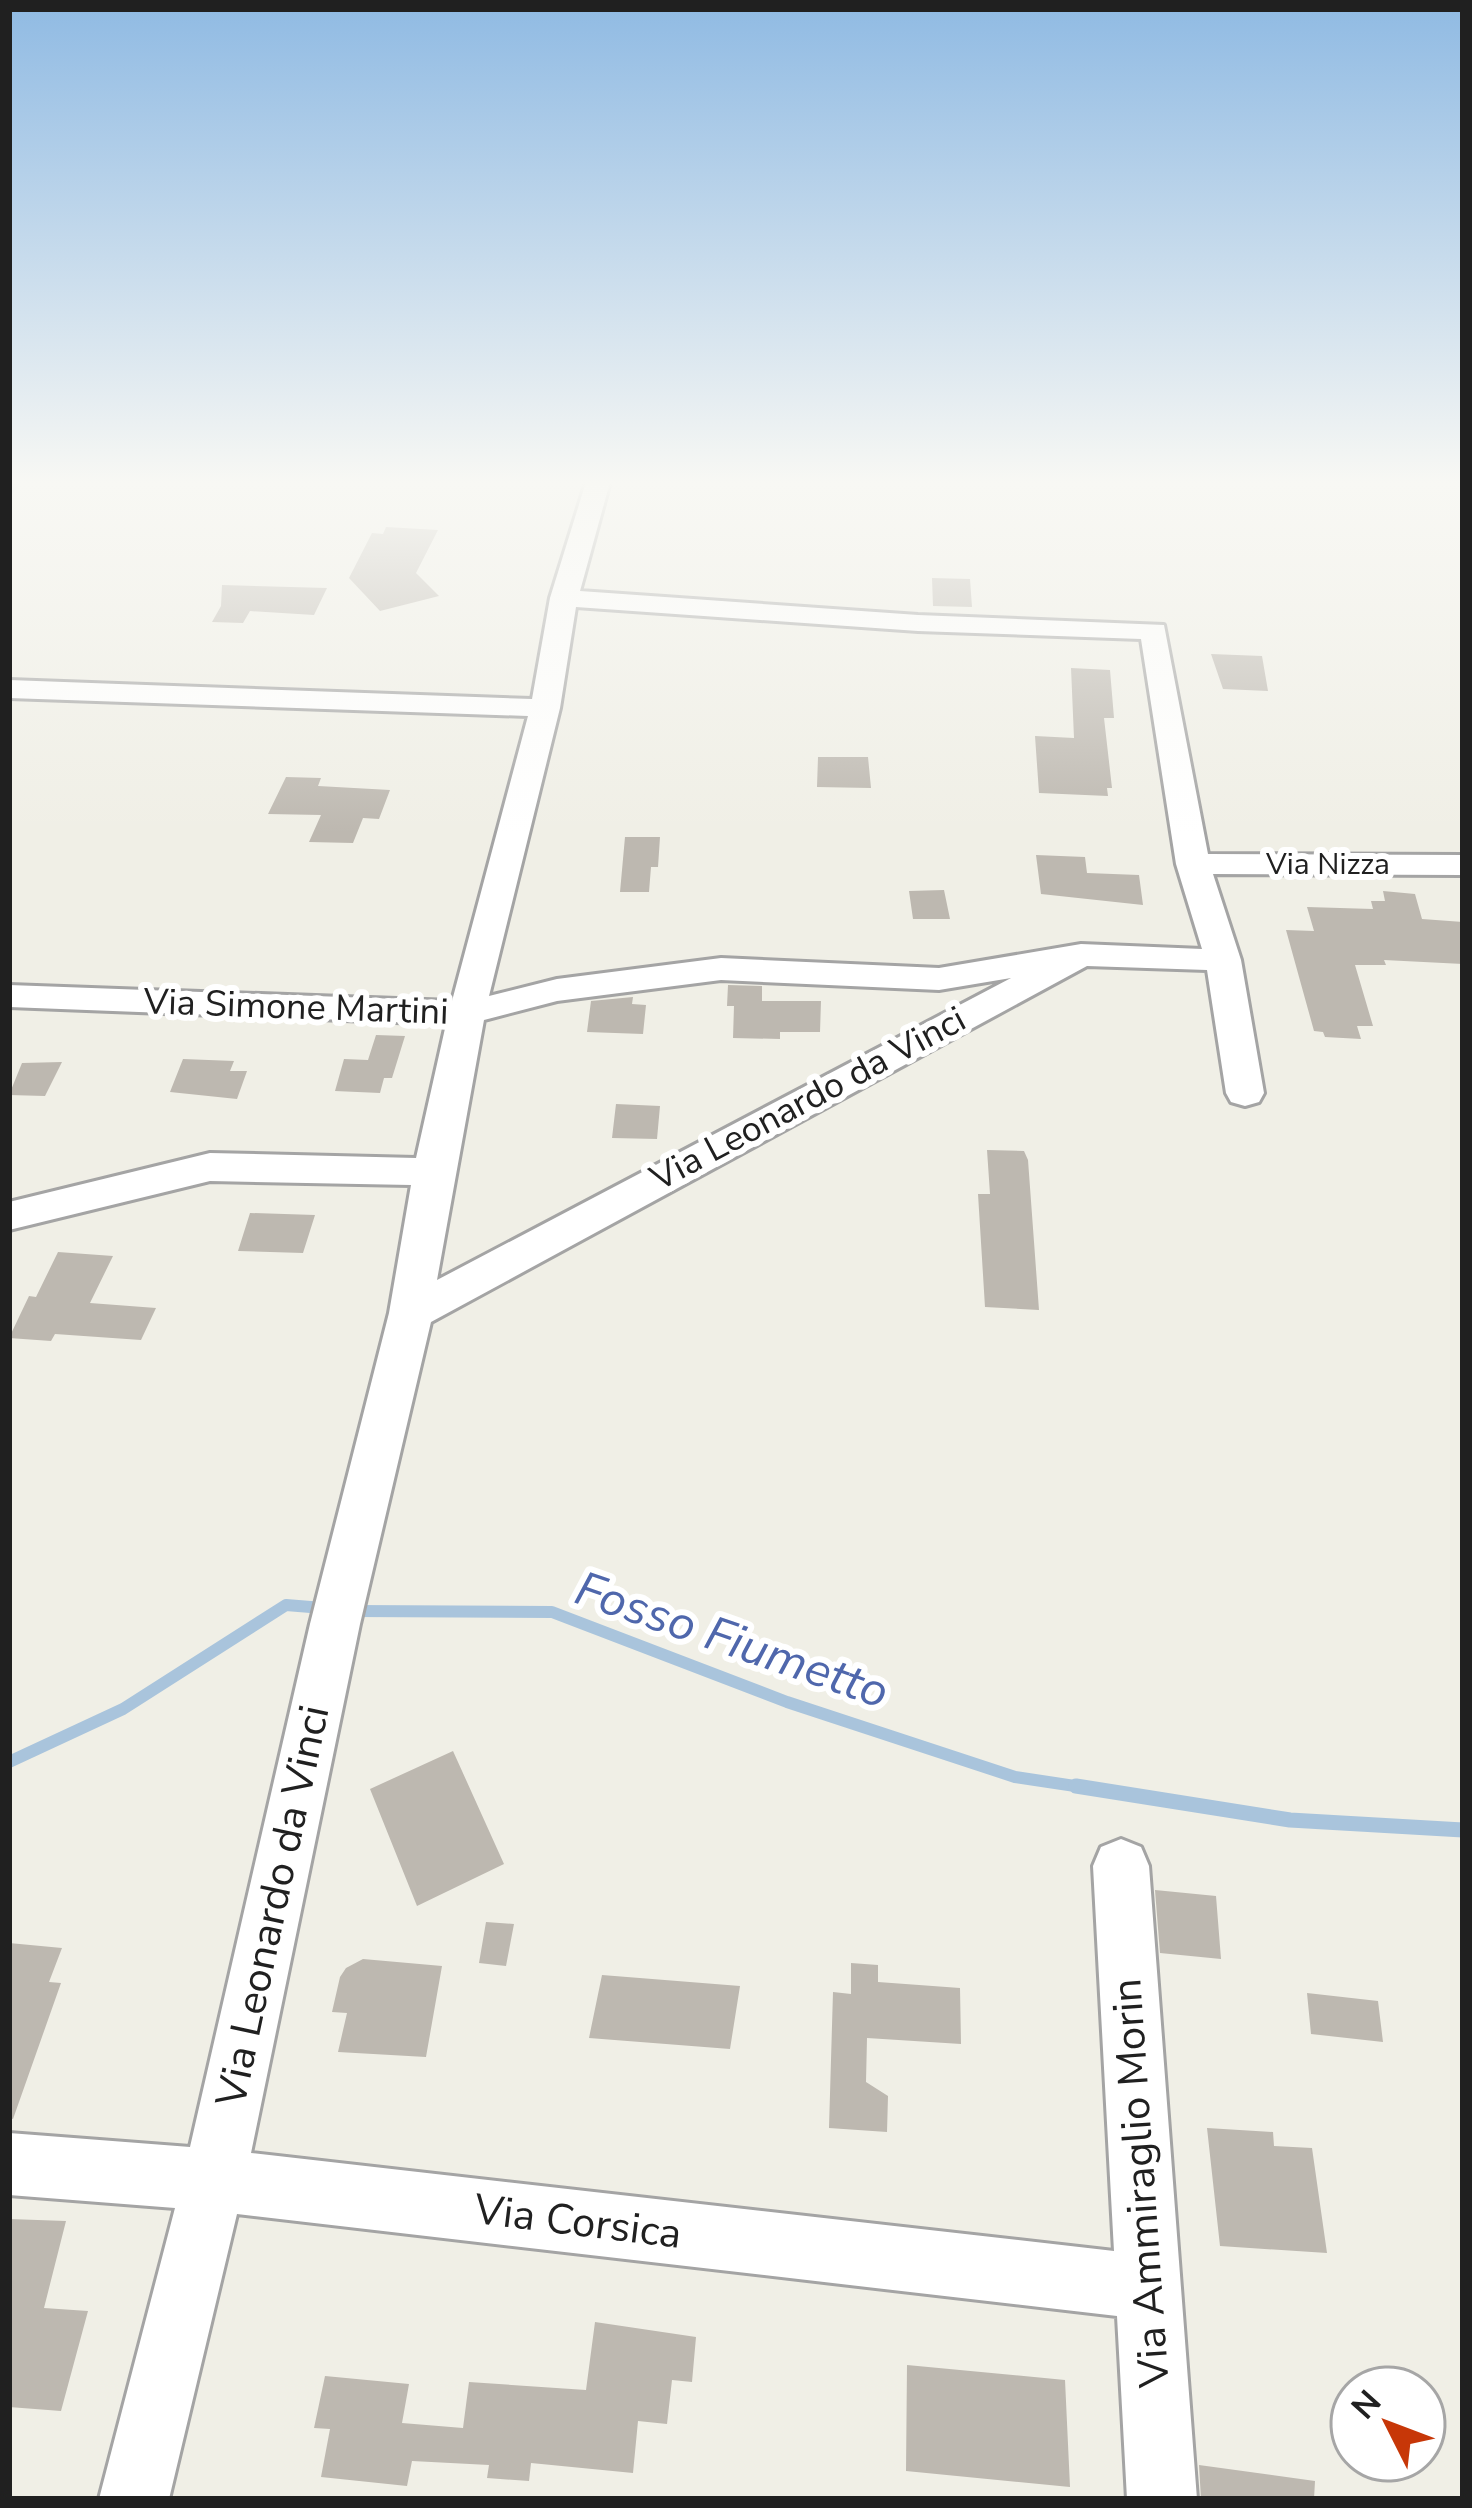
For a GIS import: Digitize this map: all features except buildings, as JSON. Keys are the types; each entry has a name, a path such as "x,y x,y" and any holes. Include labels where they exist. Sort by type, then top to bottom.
{"street":[{"name":"Via Leonardo da Vinci","path":"134,2499 214,2180 339,1608 411,1313 433,1172 467,1013 545,708 564,599"},
{"path":"579,599 918,623 1154,631 1193,864 1223,960 1245,1094"},
{"path":"9,689 545,708"},
{"name":"Via Nizza","path":"1193,864 1463,865"},
{"name":"Via Leonardo da Vinci","path":"411,1313 1081,955"},
{"path":"1081,955 1223,960"},
{"name":"Via Simone Martini","path":"9,996 467,1013 557,990 721,969 939,979 1081,955"},
{"path":"9,1216 210,1167 433,1172"},
{"name":"Via Ammiraglio Morin","path":"1121,1866 1162,2499"},
{"name":"Via Corsica","path":"9,2164 214,2180 1147,2287"}],"waterway":[{"name":"Fosso Fiumetto","path":"9,1762 123,1709 286,1605 323,1608"},
{"name":"Fosso Fiumetto","path":"353,1611 552,1612 787,1702 1015,1777 1093,1789"},
{"name":"Fosso Fiumetto","path":"1076,1786 1093,1789"},
{"name":"Fosso Fiumetto","path":"1093,1789 1290,1820 1463,1830"}]}
